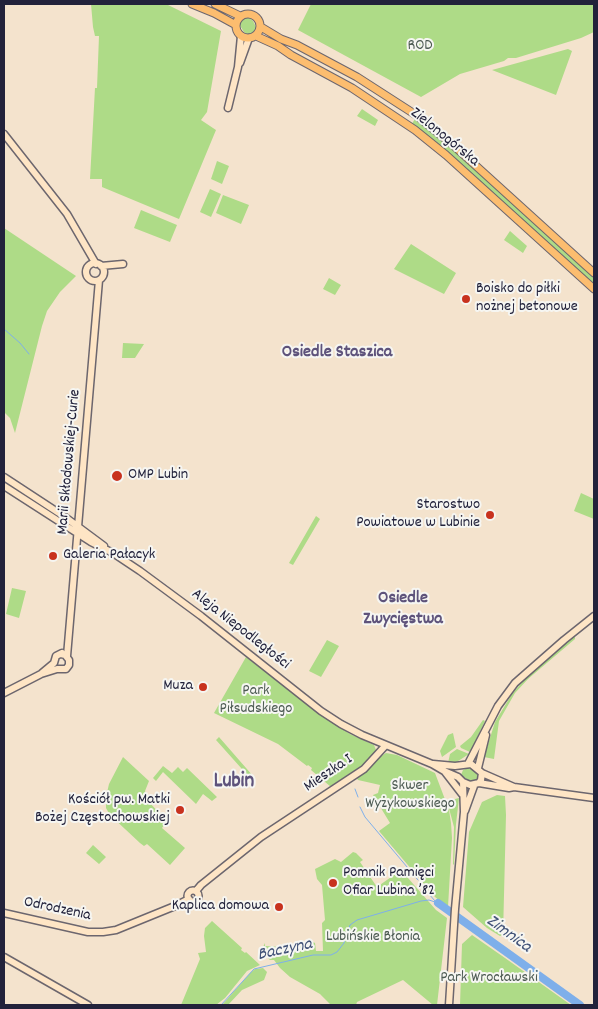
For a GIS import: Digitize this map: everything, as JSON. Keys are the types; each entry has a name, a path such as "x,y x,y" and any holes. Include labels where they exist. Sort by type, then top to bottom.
{"main road":[{"path":"192,4 236,25 241,36 253,37 261,27 255,15 247,13 240,16 236,25"},
{"path":"215,4 240,16"},
{"name":"Zielonogórska","path":"261,27 357,77 416,115 459,150 594,273"},
{"name":"Zielonogórska","path":"253,37 278,46 354,89 415,130 448,157 594,290"}],"street":[{"path":"228,108 238,67 241,36"},
{"path":"238,67 253,37"},
{"path":"4,134 67,214 87,248 98,266 103,274 96,280 89,279 86,270 98,266 122,264"},
{"name":"Marii Skłodowskiej-Curie","path":"64,655 69,640 79,531 99,291 96,280"},
{"path":"4,477 79,531"},
{"path":"4,486 79,531"},
{"name":"Aleja Niepodległości","path":"79,531 180,600 326,714 352,730 432,764 460,779"},
{"path":"449,1005 464,812 458,773 487,729 498,706 515,683 594,616"},
{"path":"64,655 70,662 68,668 64,670 56,666 55,658 64,655"},
{"path":"4,693 56,666"},
{"path":"464,812 476,784 482,777 480,771 487,729"},
{"name":"Mieszka I","path":"189,899 194,901 197,899 198,894 196,891 201,885 261,837 360,772 386,746"},
{"name":"Aleja Niepodległości","path":"432,764 465,765"},
{"path":"465,765 471,764 480,771 514,787"},
{"path":"444,771 462,794"},
{"path":"460,779 476,784 594,798"},
{"path":"472,795 490,785"},
{"name":"Odrodzenia","path":"4,913 88,932 104,932 116,930 189,899"},
{"path":"4,958 88,1005"},
{"path":"445,1005 449,995"}],"green space":[{"path":"91,4 166,4 221,31 207,112 201,120 216,130 179,219 102,187 102,179 90,179 99,36 95,36"},
{"name":"ROD","path":"311,4 594,4 594,32 581,38 516,58 508,58 504,61 460,74 421,97 298,30"},
{"path":"244,18 250,18 253,21 257,29 253,34 248,35 239,24"},
{"path":"568,49 572,51 556,95 492,70"},
{"path":"362,109 378,120 375,126 357,116"},
{"path":"415,119 459,154 594,277 594,288 411,125"},
{"path":"217,161 229,166 222,184 211,179"},
{"path":"210,189 221,194 211,217 200,212"},
{"path":"223,195 249,205 241,224 216,213"},
{"path":"141,210 177,225 170,242 134,228"},
{"path":"4,228 76,276 60,292 47,311 15,433 10,418 4,412"},
{"path":"510,231 527,246 523,253 504,240"},
{"path":"411,244 456,273 444,294 394,269"},
{"path":"329,278 341,285 335,295 323,289"},
{"path":"123,343 144,344 135,358 122,358"},
{"path":"581,493 594,499 594,519 574,511"},
{"path":"316,516 320,519 293,565 289,563"},
{"path":"12,588 26,591 19,618 6,614"},
{"path":"575,636 575,639 528,679 515,693 499,721 494,759 484,757 495,722 512,694 525,679"},
{"path":"327,640 339,646 321,677 309,671"},
{"name":"Park Piłsudskiego","path":"246,657 328,720 350,734 374,745 375,754 361,768 331,787 311,770 312,768 278,744 214,713"},
{"path":"483,720 485,721 470,752 461,748 460,746 471,737"},
{"path":"453,733 456,747 442,757 440,751 448,735"},
{"path":"219,737 253,776 250,778 216,740"},
{"path":"457,749 469,754 455,763 448,763 450,754"},
{"name":"Skwer Wyżykowskiego","path":"386,753 397,755 435,773 449,810 451,823 452,838 448,907 435,897 379,831 390,823 373,795 378,793 380,785 358,780 356,777"},
{"path":"123,757 149,781 145,791 147,800 167,821 162,828 185,848 170,865 147,844 144,846 140,843 110,815 106,808 109,784"},
{"path":"163,766 172,773 178,767 183,772 187,768 217,797 212,801 203,794 196,804 163,772 156,781 153,778"},
{"path":"472,769 479,776 477,780 471,782 461,775 463,770"},
{"path":"497,795 505,796 506,815 503,935 500,936 487,928 463,907 469,832 482,802"},
{"path":"459,798 454,865 454,827 447,801"},
{"path":"93,845 106,857 99,864 86,853"},
{"name":"Lubińskie Błonia","path":"353,852 363,860 360,862 377,887 401,870 436,910 447,918 437,1005 433,1005 403,980 357,1002 356,1005 331,1005 320,994 290,977 274,960 270,960 261,951 265,943 265,946 284,947 306,945 307,942 311,941 315,943 316,951 323,951 322,923 325,920 322,885 317,879 315,869 335,859 341,862"},
{"path":"212,921 242,948 241,950 246,952 260,965 247,971 225,998 216,1005 181,1005 200,959 198,953 206,952 205,928"},
{"name":"Park Wrocławski","path":"472,935 571,1005 460,1005 462,944"},
{"path":"263,968 267,972 264,980 242,990 228,1005 222,1005 250,973 255,969"}],"waterway":[{"name":"Zimnica","path":"4,329 29,354"},
{"name":"Zimnica","path":"355,789 358,797"},
{"name":"Zimnica","path":"360,807 365,817 418,880"},
{"name":"Zimnica","path":"422,886 435,901"},
{"name":"Baczyna","path":"221,1005 254,969 313,955 331,955 337,952 344,943 350,925 357,920 421,901 429,900 438,903"},
{"name":"Zimnica","path":"438,903 580,1005"}],"place":[{"name":"Boisko do piłki nożnej betonowe","path":"466,299"},
{"name":"OMP Lubin","path":"117,476"},
{"name":"Starostwo Powiatowe w Lubinie","path":"490,515"},
{"name":"Galeria Pałacyk","path":"53,556"},
{"name":"Muza","path":"203,687"},
{"name":"Kościół pw. Matki Bożej Częstochowskiej","path":"180,810"},
{"name":"Pomnik Pamięci Ofiar Lubina ’82","path":"333,883"},
{"name":"Kaplica domowa","path":"279,907"}],"district":[{"name":"Osiedle Staszica","path":"337,354"},
{"name":"Osiedle Zwycięstwa","path":"403,610"},
{"name":"Lubin","path":"234,783"}]}
